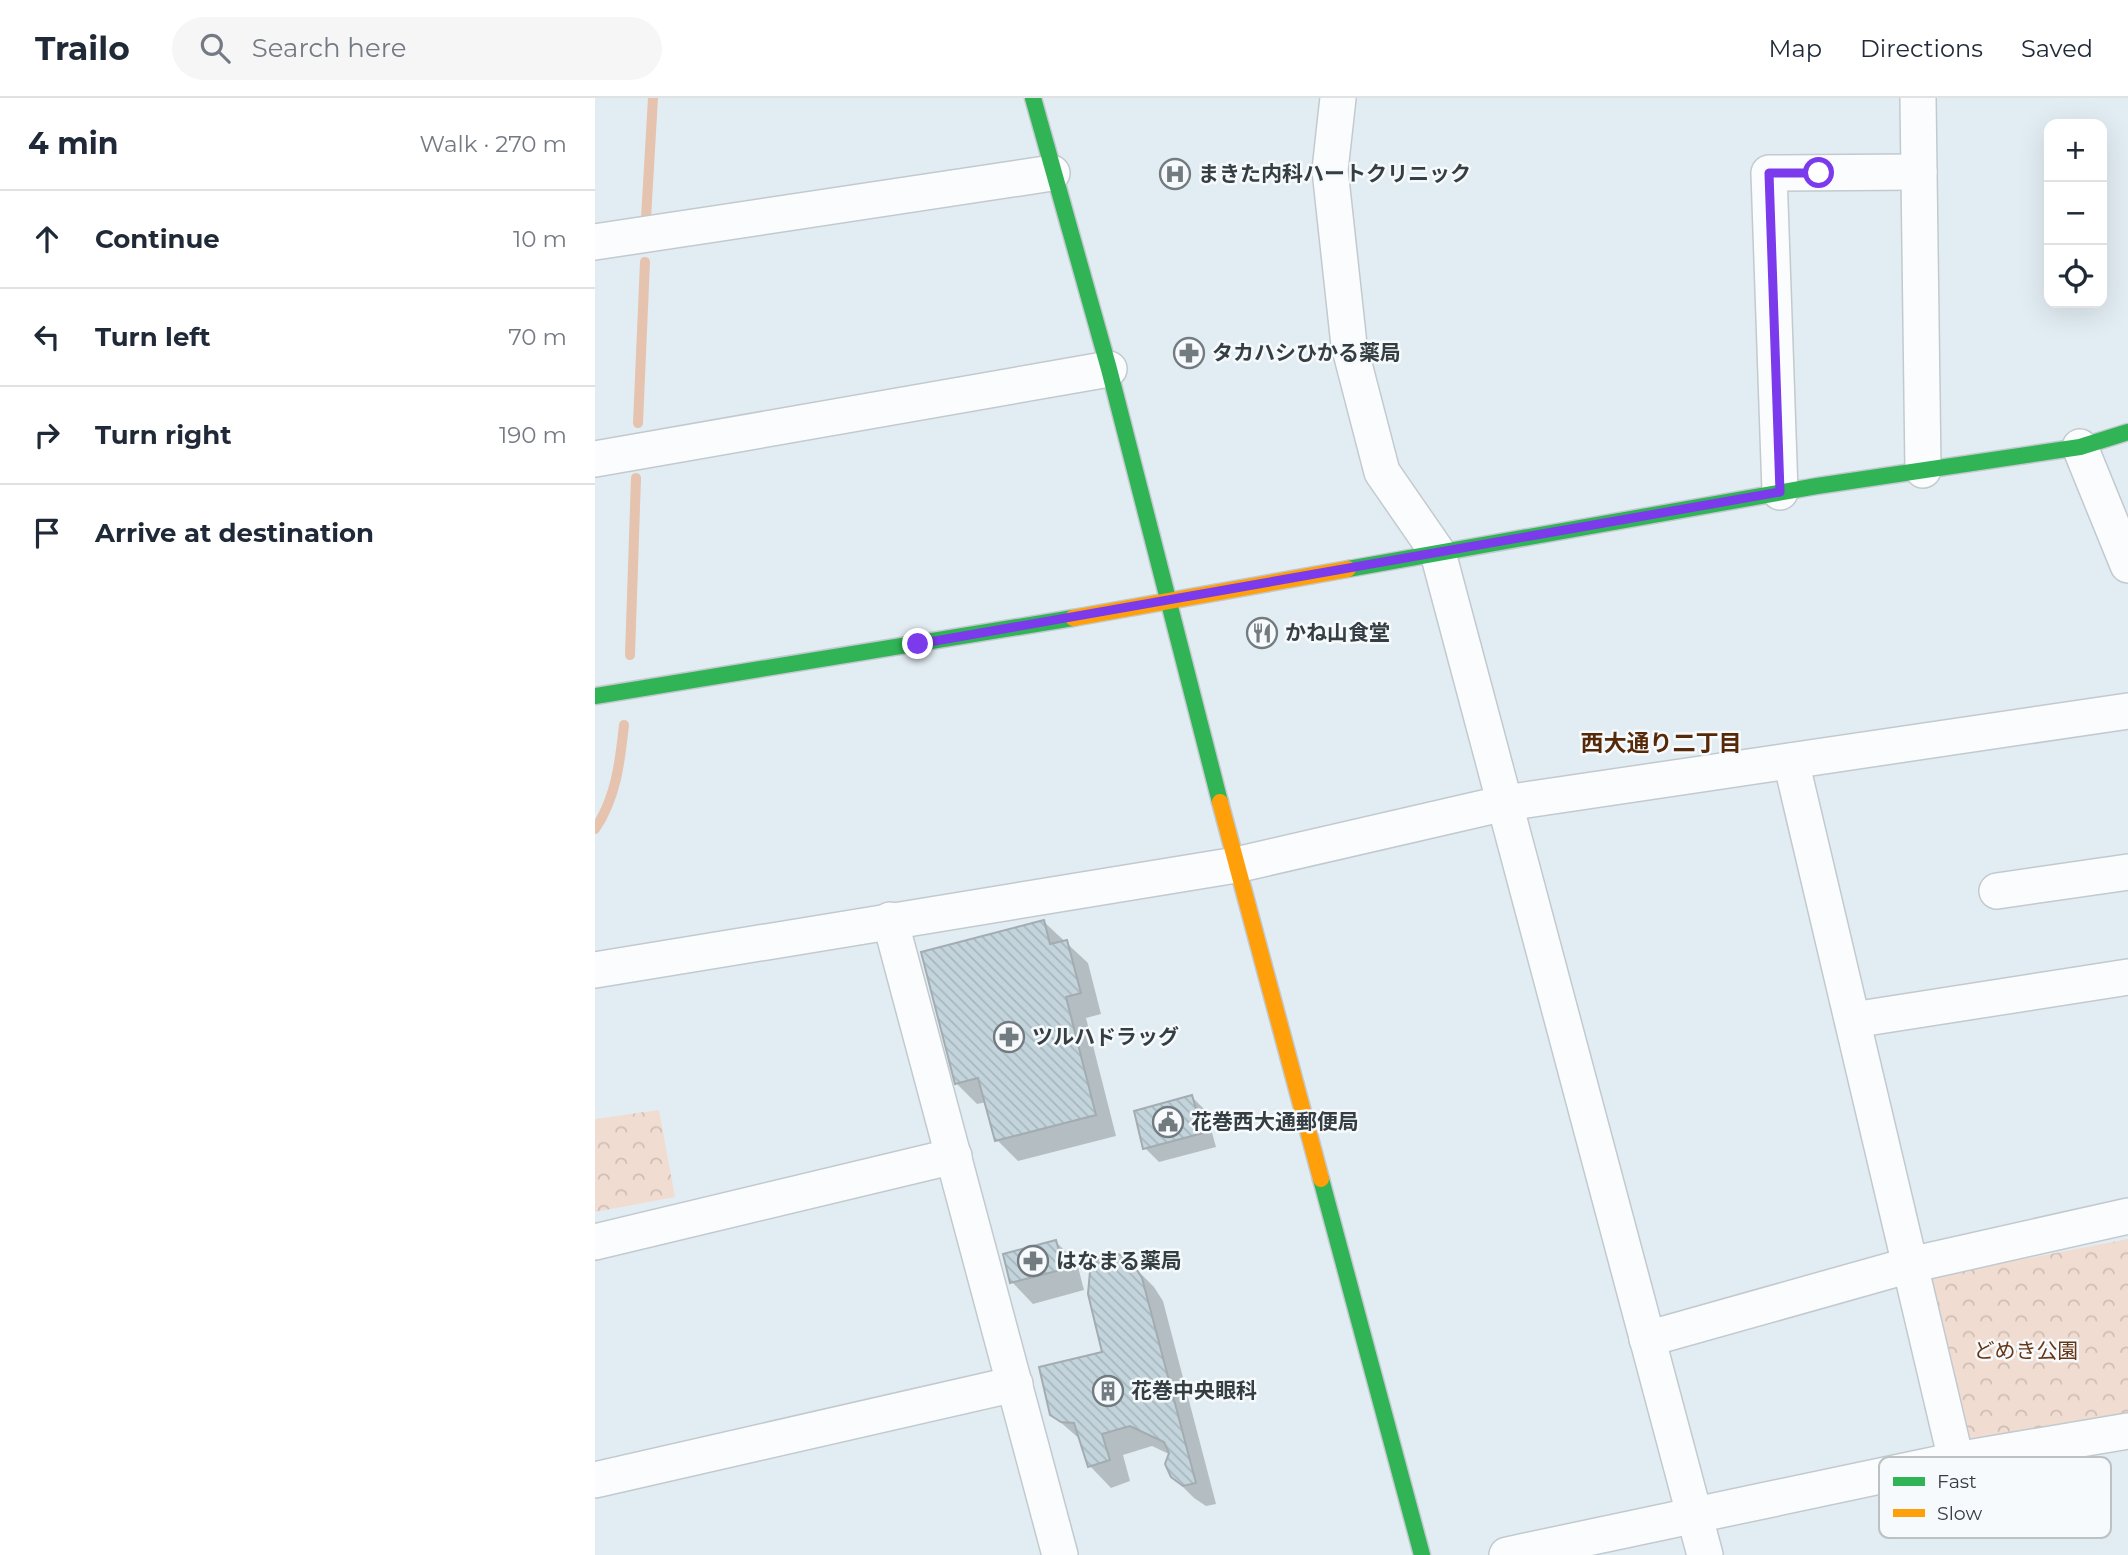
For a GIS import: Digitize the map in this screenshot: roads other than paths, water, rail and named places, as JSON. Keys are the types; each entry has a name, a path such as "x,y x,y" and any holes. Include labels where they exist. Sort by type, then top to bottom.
{"street":[{"path":"1033,98 1109,369 1237,865 1422,1555"},
{"path":"1338,98 1330,170 1349,345 1382,472 1438,553 1705,1555"},
{"path":"1918,98 1923,470"},
{"path":"1780,492 1769,173 1919,172"},
{"path":"595,242 1052,173"},
{"path":"595,459 1109,369"},
{"path":"595,696 1038,624 1780,492 2080,447 2128,432"},
{"path":"2080,447 2128,565"},
{"path":"595,970 1237,865 1505,803 2128,711"},
{"path":"1791,761 1955,1457"},
{"path":"1997,891 2128,872"},
{"path":"890,920 1060,1555"},
{"path":"1853,1020 2128,977"},
{"path":"595,1242 954,1156"},
{"path":"1647,1339 1910,1265 2128,1216"},
{"path":"595,1480 1014,1384"},
{"path":"1974,1457 2128,1431"},
{"path":"1507,1555 1879,1476"}],"waterway":[{"path":"646,218 653,98"},
{"path":"638,423 645,262"},
{"path":"630,655 636,478"},
{"path":"595,829 612,792 619,766 624,725"}],"place":[{"name":"まきた内科ハートクリニック","path":"1175,174"},
{"name":"タカハシひかる薬局","path":"1189,353"},
{"name":"かね山食堂","path":"1262,633"},
{"name":"ツルハドラッグ","path":"1009,1037"},
{"name":"花巻西大通郵便局","path":"1168,1122"},
{"name":"はなまる薬局","path":"1033,1261"},
{"name":"花巻中央眼科","path":"1108,1391"}],"district":[{"name":"西大通り二丁目","path":"1661,743"}],"park label":[{"name":"どめき公園","path":"2026,1351"}]}
